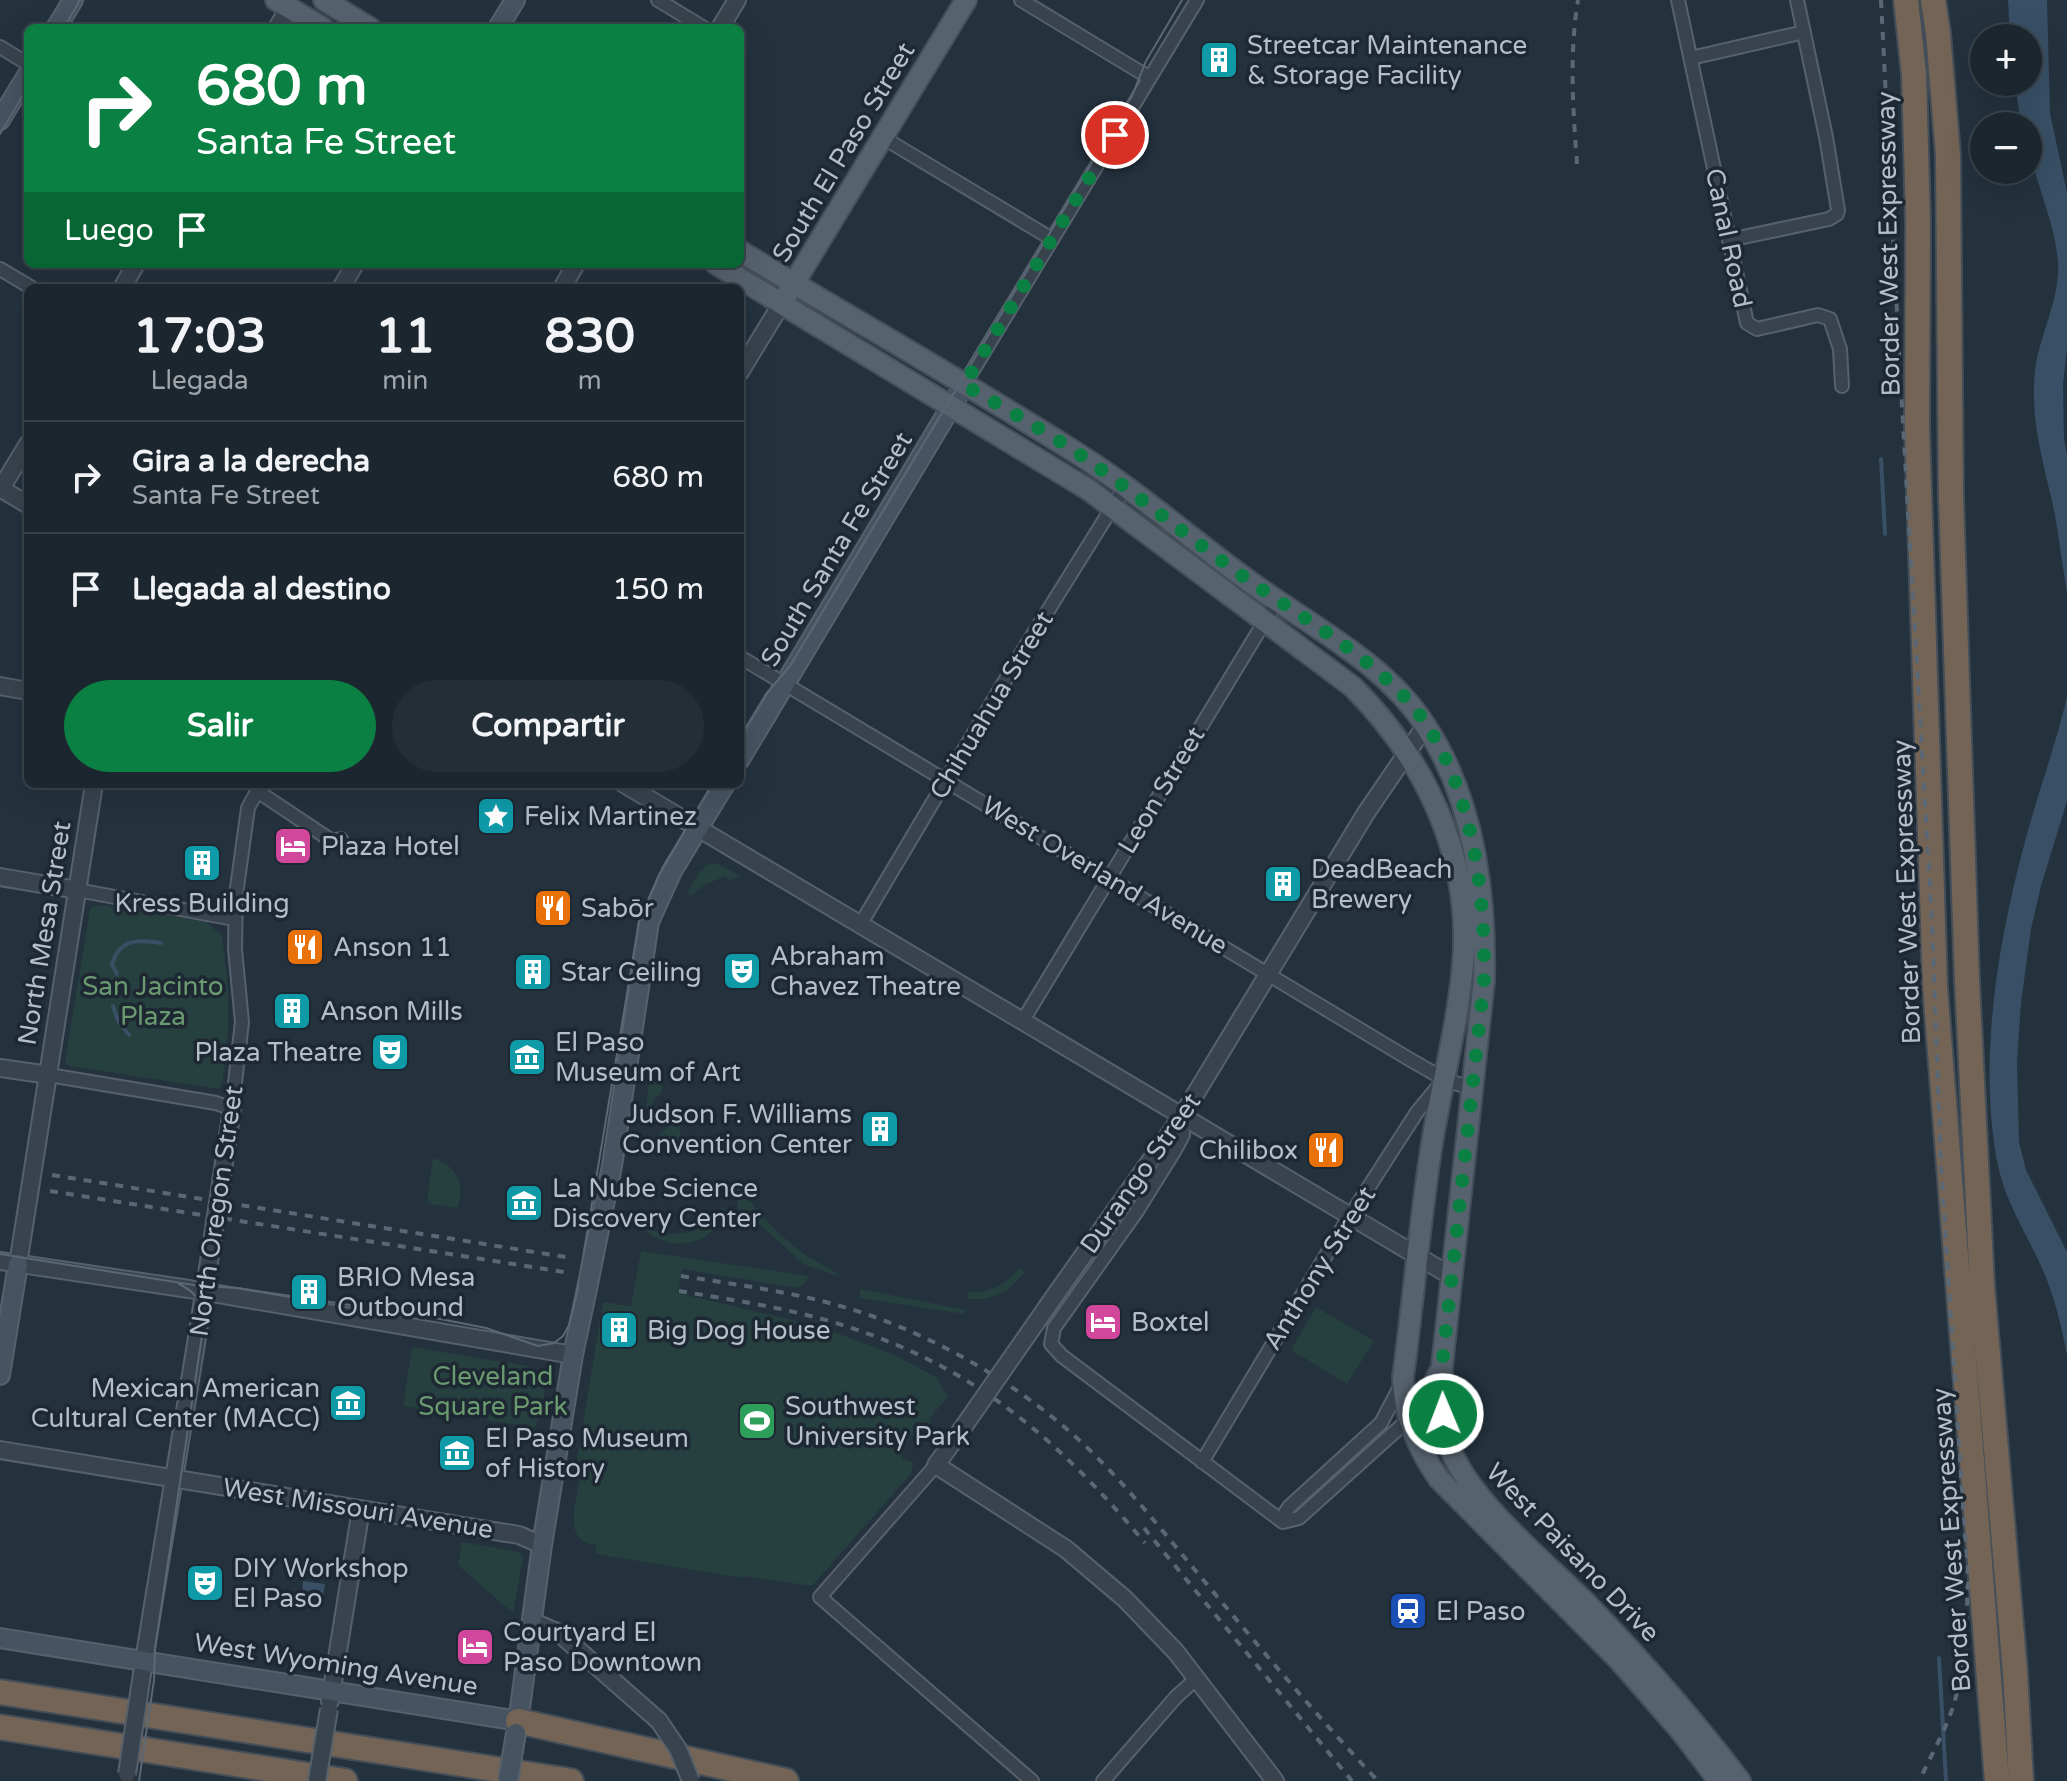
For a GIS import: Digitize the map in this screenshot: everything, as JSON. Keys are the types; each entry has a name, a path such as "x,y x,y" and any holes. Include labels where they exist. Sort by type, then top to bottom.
{"highway":[{"name":"Border West Expressway","path":"1906,0 1914,74 1918,222 1917,427 1935,987 1997,1781"},
{"name":"Border West Expressway","path":"1933,0 1948,155 1951,498 1967,981 1982,1285 2014,1656 2021,1781"},
{"path":"0,1692 571,1781"},
{"path":"0,1727 345,1781"},
{"path":"517,1727 786,1781"}],"main road":[{"path":"58,24 73,0"},
{"path":"324,0 363,24"},
{"path":"500,24 515,0"},
{"name":"South El Paso Street","path":"782,303 966,0"},
{"path":"286,3 317,24"},
{"path":"0,120 24,81"},
{"name":"West Paisano Drive","path":"744,253 1078,454 1277,601 1371,666 1401,693 1426,725 1443,755 1461,802 1483,910 1484,981 1442,1366 1445,1429 1450,1450 1463,1474 1596,1626 1719,1781"},
{"name":"West Paisano Drive","path":"723,268 1112,507 1353,687 1381,716 1407,751 1444,822 1463,906 1463,965 1430,1162 1403,1377 1409,1419 1418,1445 1446,1487 1684,1709 1740,1781"},
{"name":"South Santa Fe Street","path":"744,752 964,385"},
{"path":"508,1781 573,1355 612,1166 649,922 672,871 723,788"},
{"name":"North Mesa Street","path":"0,1375 9,1262"},
{"path":"1409,1419 1429,1393 1442,1366"},
{"name":"West Wyoming Avenue","path":"0,1638 332,1689 517,1727"}],"street":[{"path":"658,0 697,24"},
{"path":"722,24 737,0"},
{"path":"1021,0 1150,78"},
{"path":"964,385 1197,0"},
{"name":"Canal Road","path":"1678,0 1747,323 1757,329 1818,315 1830,319 1840,349 1842,386"},
{"path":"1729,240 1829,219 1837,214 1838,205 1797,0"},
{"path":"278,24 286,3"},
{"path":"1691,58 1804,32"},
{"path":"0,47 24,62"},
{"path":"882,137 1052,239"},
{"path":"0,269 25,284"},
{"name":"South El Paso Street","path":"744,365 782,303"},
{"path":"24,450 0,489 24,503"},
{"name":"Chihuahua Street","path":"860,925 1125,487"},
{"name":"Leon Street","path":"1022,1022 1277,601"},
{"name":"West Overland Avenue","path":"744,659 1444,1079 1472,1089"},
{"path":"0,686 24,690"},
{"name":"Durango Street","path":"1032,1781 820,1597 936,1465 1182,1116 1366,813 1426,725"},
{"name":"North Mesa Street","path":"9,1262 49,1075 93,788"},
{"path":"259,788 332,841 341,839"},
{"name":"North Oregon Street","path":"127,1778 232,1109 242,1022 234,919 248,808 259,788"},
{"path":"631,788 1451,1276"},
{"path":"0,877 234,919"},
{"path":"0,1068 216,1103 232,1109"},
{"name":"Anthony Street","path":"1202,1462 1350,1216 1417,1112 1444,1079"},
{"path":"1182,1116 1182,1139 1137,1211 1054,1328 1051,1344 1062,1356 1283,1522"},
{"path":"9,1262 573,1355"},
{"path":"1283,1522 1289,1507 1381,1423 1403,1377"},
{"path":"1283,1522 1299,1518 1409,1419"},
{"name":"West Missouri Avenue","path":"0,1450 519,1535 542,1545"},
{"path":"936,1465 1054,1541 1099,1576 1150,1624 1197,1678 1275,1781"},
{"path":"317,1781 361,1509"},
{"path":"531,1621 559,1633 659,1721 672,1737 691,1781"},
{"path":"1103,1781 1176,1697 1197,1678"}],"green space":[{"path":"710,863 740,876 728,880 726,876 706,884 691,896 687,893 700,871"},
{"name":"San Jacinto Plaza","path":"93,906 207,922 222,936 228,1027 219,1089 69,1066 65,1062 90,910"},
{"path":"656,1074 660,1077 663,1091 654,1099 645,1121 649,1079"},
{"path":"675,1120 679,1122 681,1137 690,1145 645,1155 657,1137"},
{"path":"433,1158 448,1166 457,1177 460,1199 457,1208 431,1204 427,1200"},
{"path":"733,1181 785,1238 841,1277 803,1264 763,1227 739,1212"},
{"path":"721,1207 728,1211 721,1222 703,1238 692,1242 669,1242 646,1231 670,1234 690,1232 707,1223"},
{"name":"Southwest University Park","path":"641,1251 808,1276 799,1288 682,1269 678,1293 821,1327 892,1354 936,1377 948,1397 929,1419 932,1423 918,1440 911,1435 901,1458 913,1463 911,1474 812,1586 596,1554 596,1545 579,1537 575,1529 574,1510 580,1479 574,1478 603,1302 631,1306"},
{"path":"1019,1268 1025,1272 1007,1290 993,1297 968,1299 968,1292 996,1287"},
{"path":"860,1289 965,1310 965,1314 859,1298"},
{"path":"1316,1307 1374,1341 1347,1384 1291,1350"},
{"name":"Cleveland Square Park","path":"412,1347 533,1367 531,1383 546,1386 535,1428 403,1406"},
{"path":"462,1542 519,1552 523,1558 513,1613 458,1565"}],"water":[{"path":"2008,0 2047,0 2050,113 2067,193 2067,349 2063,384 2067,454 2067,593 2034,400 2036,364 2054,301 2058,262 2039,184 2042,184 2042,112 2019,112 2017,96 2042,96 2042,24 2009,24"},
{"path":"2067,697 2067,801 2031,929 2017,1062 2019,1142 2026,1170 2067,1252 2067,1356 2050,1289 2008,1197 1998,1167 1990,1075 1994,998 2006,922 2028,830"},
{"path":"303,1581 325,1584 323,1597 302,1594"}],"waterway":[{"path":"1881,459 1885,534"},
{"path":"117,974 112,964 125,945 137,941 161,943"},
{"path":"113,1006 118,1021 129,1035"},
{"path":"1939,1658 1946,1781"}],"tram line":[{"path":"66,24 80,0"},
{"path":"744,730 766,694 790,666 1132,96 1146,61 1182,0"},
{"path":"0,134 24,94"},
{"path":"0,1254 200,1286 238,1288 430,1317 486,1328 538,1346 554,1343 563,1336 569,1325 577,1293 639,922 659,875 710,788"},
{"path":"139,1781 154,1680 155,1649 204,1322 198,1299 179,1284"}],"railway":[{"path":"1577,164 1573,62 1578,0"},
{"path":"1881,0 1932,923 1941,1166 1968,1581 1959,1685 1949,1718 1919,1781"},
{"path":"52,1175 572,1258"},
{"path":"50,1191 570,1273"},
{"path":"681,1276 788,1294 867,1314 940,1345 986,1370 1029,1399 1069,1431 1119,1480 1285,1677 1378,1781"},
{"path":"679,1291 822,1319 920,1355 963,1378 1040,1434 1110,1503 1145,1543"},
{"path":"1144,1528 1352,1781"}],"place":[{"name":"Streetcar Maintenance & Storage Facility","path":"1219,60"},
{"name":"Felix Martinez","path":"496,816"},
{"name":"Plaza Hotel","path":"293,846"},
{"name":"Kress Building","path":"202,863"},
{"name":"DeadBeach Brewery","path":"1283,884"},
{"name":"Sabōr","path":"553,908"},
{"name":"Anson 11","path":"305,947"},
{"name":"Abraham Chavez Theatre","path":"742,971"},
{"name":"Star Ceiling","path":"533,972"},
{"name":"Anson Mills","path":"292,1011"},
{"name":"Plaza Theatre","path":"390,1052"},
{"name":"El Paso Museum of Art","path":"527,1057"},
{"name":"Judson F. Williams Convention Center","path":"880,1129"},
{"name":"Chilibox","path":"1326,1150"},
{"name":"La Nube Science Discovery Center","path":"524,1203"},
{"name":"BRIO Mesa Outbound","path":"309,1292"},
{"name":"Boxtel","path":"1103,1322"},
{"name":"Big Dog House","path":"619,1330"},
{"name":"Mexican American Cultural Center (MACC)","path":"348,1403"},
{"name":"Southwest University Park","path":"757,1421"},
{"name":"El Paso Museum of History","path":"457,1453"},
{"name":"DIY Workshop El Paso","path":"205,1583"},
{"name":"El Paso","path":"1408,1611"},
{"name":"Courtyard El Paso Downtown","path":"475,1647"}],"route":[{"path":"1115,135 964,385 1102,470 1229,567 1371,666 1414,708 1443,755 1456,784 1467,826 1481,896 1485,951 1442,1366 1443,1414"}]}
